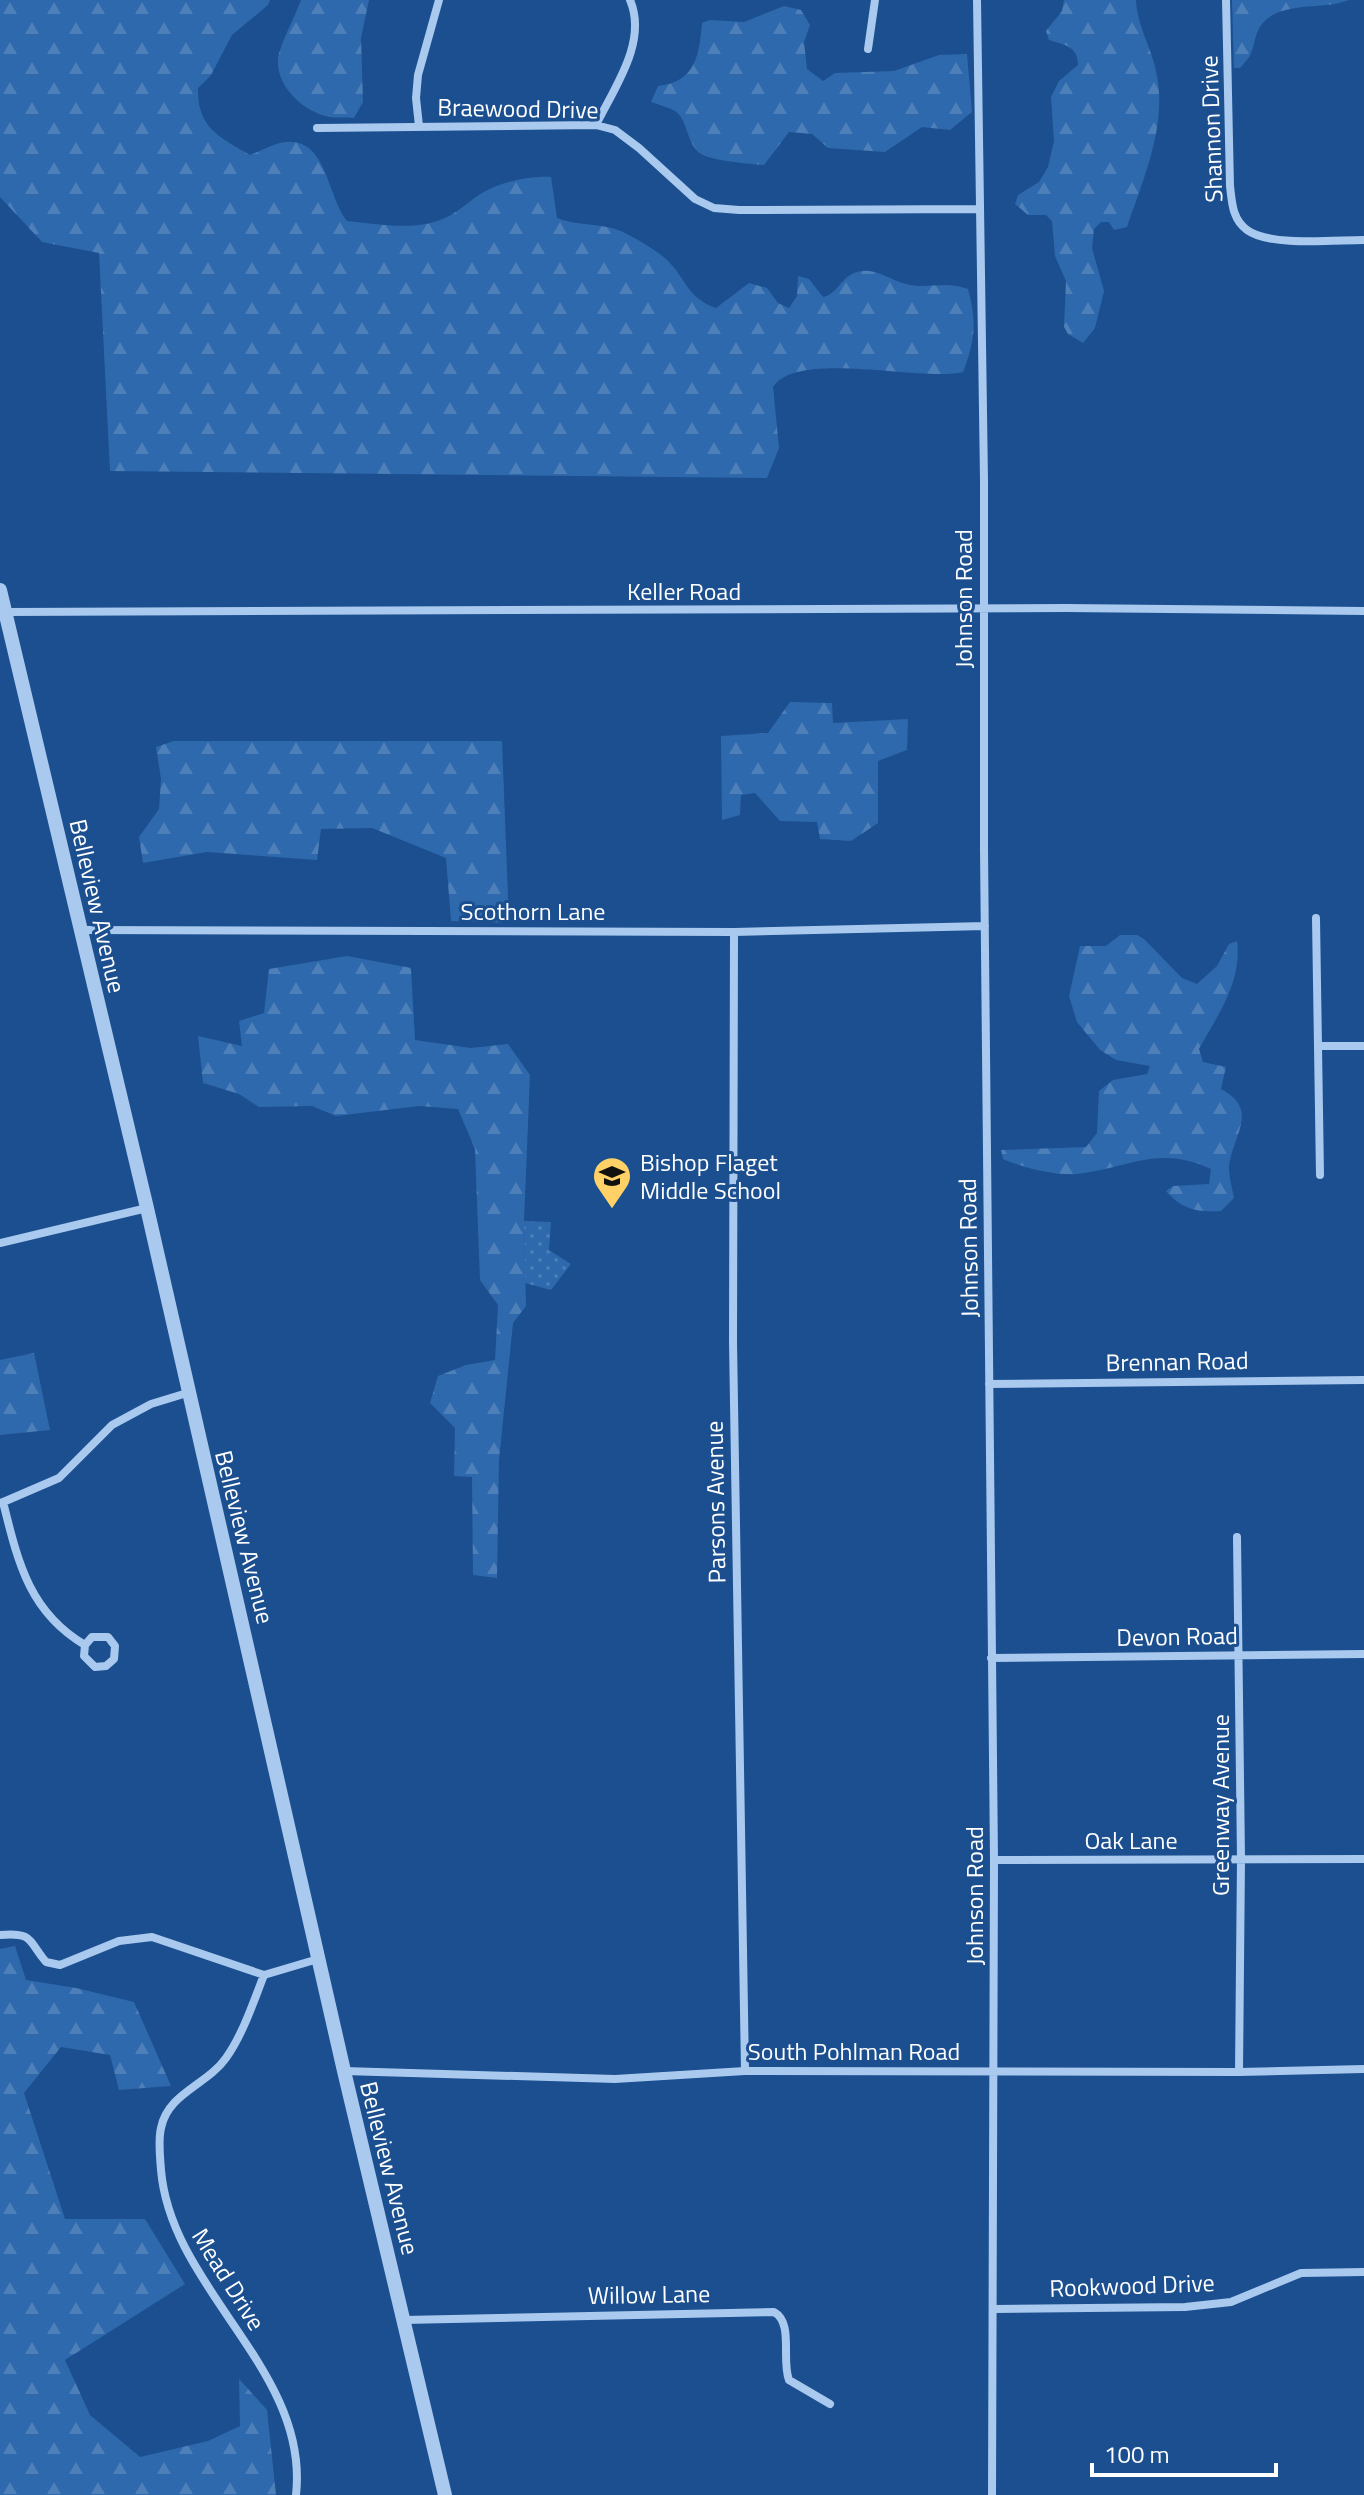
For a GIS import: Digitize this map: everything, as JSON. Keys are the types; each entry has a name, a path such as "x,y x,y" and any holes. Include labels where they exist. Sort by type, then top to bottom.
{"street":[{"path":"419,126 416,98 418,75 439,0"},
{"path":"596,125 629,58 635,35 635,11 630,0"},
{"path":"868,49 875,0"},
{"name":"Johnson Road","path":"977,0 984,433 985,926 994,1860 992,2495"},
{"name":"Shannon Drive","path":"1226,0 1233,212 1247,230 1265,238 1364,240"},
{"name":"Braewood Drive","path":"317,128 596,125 615,130 695,199 714,208 979,209"},
{"name":"Belleview Avenue","path":"0,590 147,1208 318,1959 445,2495"},
{"name":"Keller Road","path":"5,612 1364,611"},
{"path":"1316,918 1320,1175"},
{"name":"Scothorn Lane","path":"81,930 734,932 985,926"},
{"name":"Parsons Avenue","path":"734,932 733,1342 745,2071"},
{"path":"1318,1046 1364,1046"},
{"path":"0,1243 147,1208"},
{"name":"Brennan Road","path":"989,1384 1364,1380"},
{"path":"85,1645 64,1633 38,1603 18,1563 1,1503 59,1478 112,1425 151,1404 187,1393"},
{"name":"Greenway Avenue","path":"1237,1537 1241,1859 1239,2072"},
{"path":"98,1635 108,1637 115,1646 114,1659 106,1666 91,1665 84,1656 85,1645 98,1635"},
{"name":"Devon Road","path":"991,1658 1364,1654"},
{"name":"Oak Lane","path":"994,1860 1364,1859"},
{"path":"0,1935 30,1938 46,1962 60,1965 92,1950 138,1937 165,1941 264,1975 318,1959"},
{"name":"Mead Drive","path":"264,1975 226,2057 217,2068 176,2099 168,2110 161,2126 160,2162 168,2210 177,2237 245,2342 284,2414 297,2457 296,2495"},
{"name":"South Pohlman Road","path":"344,2071 615,2079 745,2071 1239,2072 1364,2069"},
{"name":"Rookwood Drive","path":"993,2309 1185,2307 1231,2302 1301,2273 1364,2272"},
{"name":"Willow Lane","path":"404,2320 774,2312 780,2315 784,2326 789,2380 830,2404"}],"green space":[{"path":"0,0 270,0 232,35 211,75 198,88 201,113 212,130 250,155 286,142 300,143 310,149 318,159 347,221 398,226 436,222 499,185 525,178 551,177 557,218 608,227 636,239 664,257 693,294 716,308 749,283 767,288 778,303 789,308 797,296 798,276 809,279 823,297 859,271 879,273 914,286 951,285 968,289 973,331 963,372 944,374 833,368 786,376 773,387 779,448 767,478 110,471 99,253 42,242 0,197"},
{"path":"301,0 369,0 361,38 363,102 354,118 329,117 310,110 293,97 282,79 279,54"},
{"path":"1064,0 1136,0 1159,91 1157,130 1127,227 1114,230 1109,222 1101,222 1094,229 1092,248 1104,291 1095,328 1083,343 1068,334 1064,327 1066,281 1055,256 1052,221 1046,215 1028,215 1015,204 1018,195 1039,182 1048,167 1054,141 1051,97 1059,81 1078,65 1073,50 1049,40 1046,31 1062,11"},
{"path":"1232,0 1349,0 1291,9 1270,17 1256,34 1248,59 1240,68 1234,68"},
{"path":"784,6 801,10 810,25 804,42 807,69 823,81 835,73 894,71 939,55 967,54 972,112 950,130 922,127 885,152 828,148 812,134 789,132 764,165 701,154 692,144 679,115 651,102 658,86 671,83 688,73 697,56 702,23 710,20 744,22"},
{"path":"790,702 832,703 833,723 908,719 907,750 878,761 878,823 851,841 820,839 817,822 780,821 755,793 741,795 740,815 722,820 721,736 768,733"},
{"path":"174,741 502,741 509,923 451,921 446,858 372,828 321,829 317,860 207,852 143,863 139,837 159,809 161,779 156,747"},
{"path":"1120,935 1137,935 1144,939 1182,978 1197,984 1217,966 1229,944 1237,941 1238,956 1232,984 1221,1011 1199,1049 1203,1062 1226,1067 1221,1089 1232,1096 1242,1112 1229,1164 1234,1198 1221,1211 1190,1208 1166,1191 1173,1186 1209,1184 1211,1169 1192,1162 1158,1158 1076,1174 1059,1174 1003,1159 1001,1150 1086,1147 1097,1133 1099,1091 1113,1080 1147,1074 1150,1066 1116,1060 1100,1050 1077,1022 1069,996 1080,946 1106,946"},
{"path":"347,956 411,968 415,1040 471,1048 508,1044 530,1075 524,1221 526,1306 513,1323 499,1460 497,1578 473,1575 472,1477 454,1476 455,1428 430,1403 438,1376 466,1365 495,1360 498,1305 480,1280 475,1149 458,1109 419,1106 336,1116 312,1106 259,1107 239,1094 203,1083 198,1036 242,1046 239,1021 264,1013 269,969"},
{"path":"524,1221 551,1222 549,1250 571,1264 551,1290 525,1283"},
{"path":"34,1353 50,1430 0,1435 0,1360"},
{"path":"15,1946 26,1980 134,2002 171,2086 119,2090 110,2055 61,2047 24,2093 65,2219 145,2219 185,2284 65,2360 90,2415 140,2457 208,2441 240,2426 239,2379 267,2410 276,2495 0,2495 0,1949"}],"place":[{"name":"Bishop Flaget Middle School","path":"612,1210"}]}
